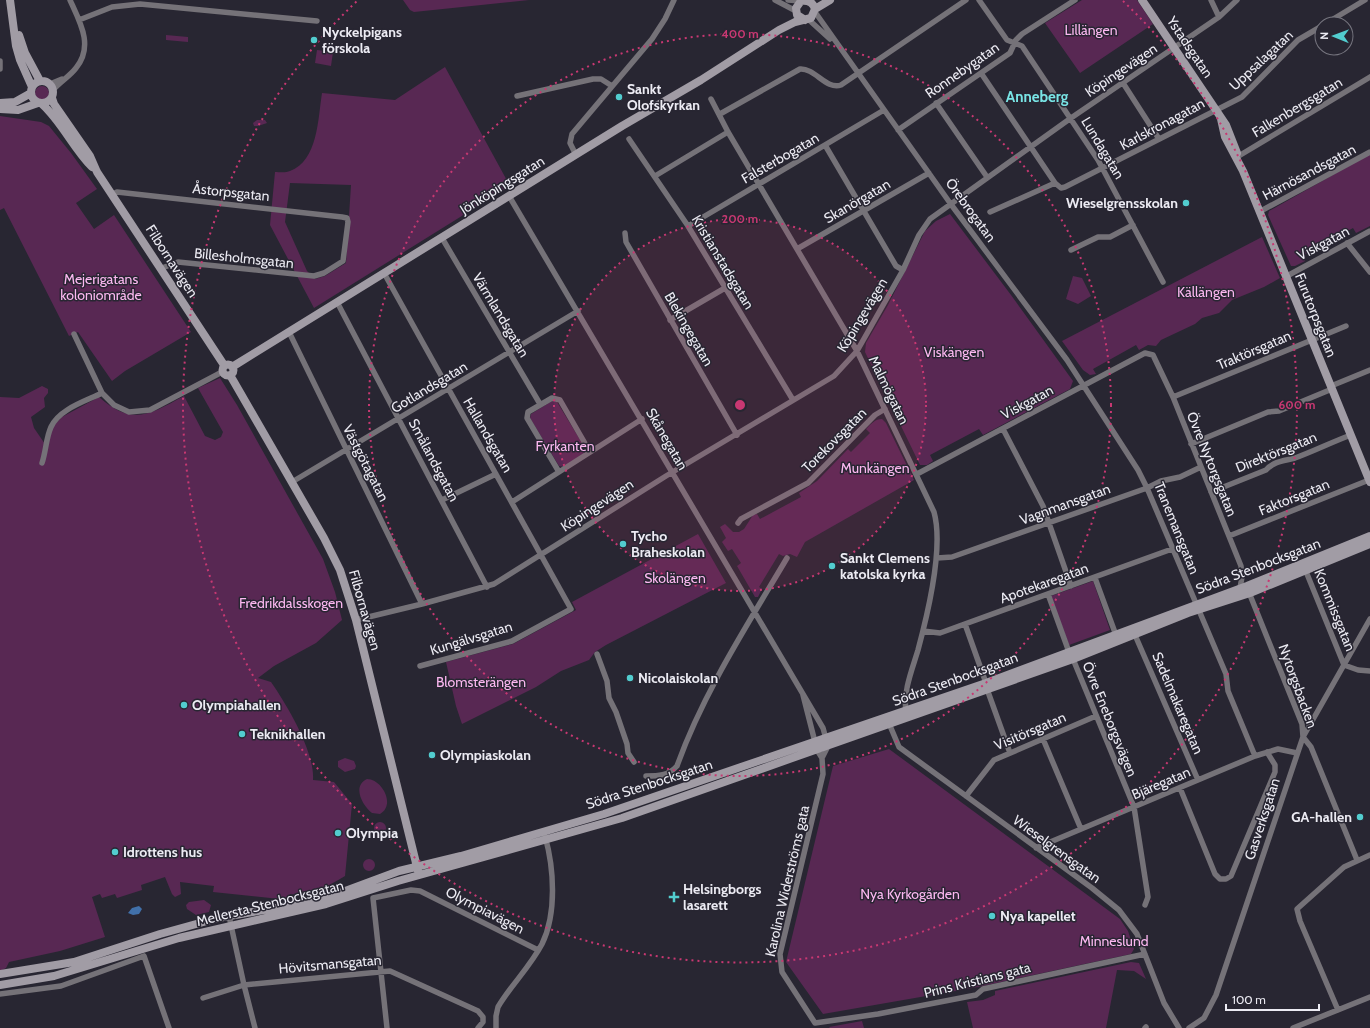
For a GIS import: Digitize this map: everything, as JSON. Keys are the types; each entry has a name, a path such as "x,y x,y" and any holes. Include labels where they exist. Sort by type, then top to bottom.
{"street":[{"path":"0,109 18,110 48,102 52,90 75,69 84,51 85,37 70,0"},
{"path":"576,155 570,143 572,134 658,30 674,0"},
{"path":"775,0 806,20 828,1"},
{"path":"788,0 806,2 828,1"},
{"path":"720,114 798,69 806,69 832,86 837,87 859,74 966,0"},
{"name":"Lundagatan","path":"979,0 1007,40 1022,46 1071,118 1102,169 1164,282"},
{"name":"Ronnebygatan","path":"898,130 1010,53 1014,44 1022,34 1075,0"},
{"name":"Ystadsgatan","path":"1142,0 1216,109"},
{"path":"1211,0 1219,17"},
{"name":"Köpingevägen","path":"356,620 487,587 541,556 673,472 834,376 857,351 903,270 919,235 927,222 950,203 1030,146 1219,17 1237,0"},
{"path":"1338,16 1365,0"},
{"path":"796,13 797,5 806,2"},
{"path":"806,2 815,11"},
{"path":"11,4 24,53 40,81 52,90"},
{"path":"11,4 18,53 32,90 33,99 40,103"},
{"path":"79,20 112,6 140,4 317,21"},
{"name":"Örebrogatan","path":"815,11 950,203 1084,385"},
{"name":"Jönköpingsgatan","path":"785,26 796,13"},
{"name":"Jönköpingsgatan","path":"227,369 662,104 785,26 806,20"},
{"name":"Örebrogatan","path":"806,20 839,47"},
{"name":"Uppsalagatan","path":"1216,109 1242,97 1298,40 1314,31"},
{"path":"0,60 0,69"},
{"path":"980,73 1055,183"},
{"name":"Falkenbergsgatan","path":"1237,157 1370,77"},
{"path":"517,96 594,78 601,79 612,86"},
{"path":"0,103 15,102 32,90 40,81"},
{"path":"1123,83 1159,139"},
{"name":"Filbornavägen","path":"52,90 54,104 90,156 97,172"},
{"name":"Malmögatan","path":"711,98 728,132 857,351 931,503 937,523 938,535 936,558 923,631 907,690 907,714"},
{"name":"Filbornavägen","path":"40,103 55,116 86,160 113,194 227,369 292,482 340,570 356,620 419,876"},
{"path":"936,103 987,178"},
{"name":"Furutorpsgatan","path":"1216,109 1221,119 1225,137 1232,152 1237,157 1287,276 1369,481"},
{"name":"Karlskronagatan","path":"990,212 1055,183 1061,188 1065,187 1216,109"},
{"name":"Falsterbogatan","path":"688,226 884,110"},
{"path":"655,176 728,132"},
{"name":"Kristianstadsgatan","path":"629,139 688,226 793,400"},
{"path":"825,145 896,266 903,270"},
{"name":"Härnösandsgatan","path":"1259,212 1370,152"},
{"name":"Skanörgatan","path":"797,249 929,173"},
{"name":"Åstorpsgatan","path":"113,194 117,192 347,218 346,250 343,261 324,273"},
{"name":"Skånegatan","path":"509,196 795,678 803,695 824,728 828,742"},
{"path":"1072,250 1098,237 1110,237 1133,226"},
{"name":"Viskgatan","path":"1287,276 1370,231"},
{"name":"Blekingegatan","path":"625,233 626,242 737,435"},
{"name":"Värmlandsgatan","path":"442,238 540,404"},
{"path":"1346,243 1370,272"},
{"name":"Billesholmsgatan","path":"162,268 171,263 178,262 308,277 324,273"},
{"name":"Hallandsgatan","path":"384,273 571,609"},
{"path":"670,320 725,288"},
{"name":"Smålandsgatan","path":"337,302 487,587"},
{"name":"Gotlandsgatan","path":"292,482 578,311"},
{"name":"Traktörsgatan","path":"1172,398 1346,326"},
{"name":"Västgötagatan","path":"289,332 422,604"},
{"path":"74,334 102,393 119,408 133,412 142,412 164,403 227,369"},
{"name":"Viskgatan","path":"917,474 1145,352 1149,352"},
{"name":"Övre Nytorgsgatan","path":"1149,352 1153,355 1172,398 1229,536 1241,566 1245,589"},
{"path":"1191,444 1268,412 1279,411 1370,370"},
{"name":"Tranemansgatan","path":"1084,385 1138,470 1147,488 1226,674 1229,693 1255,756"},
{"path":"42,463 50,428 56,420 71,408 102,393"},
{"path":"559,472 527,418 528,412 540,404 552,398 560,400 590,452"},
{"name":"Torekovsgatan","path":"738,523 741,519 812,480 876,415 885,409"},
{"path":"512,502 642,419"},
{"path":"1003,429 1043,506 1072,586"},
{"name":"Direktörsgatan","path":"1211,492 1266,470 1270,465 1294,458 1350,434"},
{"name":"Vagnmansgatan","path":"936,558 952,557 1147,488 1161,481 1180,477 1201,467"},
{"path":"442,500 496,474"},
{"name":"Faktorsgatan","path":"1229,536 1369,481"},
{"name":"Södra Stenbocksgatan","path":"1304,567 1370,536"},
{"name":"Södra Stenbocksgatan","path":"545,836 622,818 816,746 1071,656 1245,589 1370,544"},
{"name":"Apotekaregatan","path":"923,631 940,633 1172,549"},
{"path":"646,776 662,776 672,772 677,766 694,724 755,612 787,558"},
{"name":"Kommissgatan","path":"1304,567 1344,665"},
{"path":"1095,578 1117,638"},
{"name":"Nytorgsbacken","path":"1245,589 1302,724 1303,736 1311,747 1357,860"},
{"name":"Övre Eneborgsvägen","path":"1048,594 1071,656 1134,807 1148,897 1145,905"},
{"name":"Södra Stenbocksgatan","path":"1117,638 1135,635 1197,607"},
{"name":"Kungälvsgatan","path":"420,666 512,640 571,609"},
{"name":"Gasverksgatan","path":"1188,1028 1198,1024 1204,1018 1216,995 1303,736 1370,619"},
{"path":"965,624 1010,752"},
{"name":"Sadelmakaregatan","path":"1135,635 1198,780"},
{"path":"597,654 607,681 609,698 616,712 627,744 628,753 634,762"},
{"path":"1344,665 1358,670 1370,671"},
{"name":"Skånegatan","path":"803,695 816,746"},
{"name":"Visitörsgatan","path":"966,796 992,762 1010,752 1096,716"},
{"name":"Wieselgrensgatan","path":"888,721 899,747 1092,888 1119,910 1137,934 1164,1003 1179,1028"},
{"path":"1043,739 1081,829"},
{"path":"822,758 828,742"},
{"path":"816,746 822,758"},
{"name":"Bjäregatan","path":"1036,848 1255,756 1280,749 1297,753"},
{"path":"1180,788 1215,874 1221,880 1228,879 1231,876 1276,769 1267,752"},
{"name":"Karolina Widerströms gata","path":"815,1023 782,972 780,960 823,774 822,758"},
{"path":"496,1028 498,1007 538,950 545,935 553,893 545,836"},
{"name":"Mellersta Stenbocksgatan","path":"0,974 74,962 160,934 229,916 321,900 399,871 545,836"},
{"name":"Mellersta Stenbocksgatan","path":"0,985 54,976 148,947 326,904 545,836"},
{"path":"1338,1010 1300,921 1297,909 1344,867 1370,855"},
{"name":"Olympiavägen","path":"381,970 373,898 411,890 420,891 538,950"},
{"path":"229,916 255,1028"},
{"path":"148,947 144,956 169,1028"},
{"name":"Prins Kristians gata","path":"815,1023 878,1014 976,995 983,988 1145,954"},
{"path":"0,994 61,986 144,956"},
{"path":"381,970 387,1028"},
{"name":"Hövitsmansgatan","path":"203,998 244,985 381,970 390,971 482,1013 483,1020 478,1028"},
{"path":"1293,1028 1370,997"}],"green space":[{"path":"403,0 529,0 414,12 410,10"},
{"name":"Lillängen","path":"1082,0 1137,0 1153,24 1080,73 1045,23"},
{"path":"166,35 188,37 188,42 166,40"},
{"path":"317,50 333,52 331,66 315,63"},
{"path":"445,67 510,186 314,308 270,225 275,172 290,171 299,166 306,158 311,149 318,126 322,93 395,100","holes":["290,183 351,185 346,263 325,276 315,279 307,271 285,222"]},
{"path":"42,86 47,88 49,93 47,98 42,100 37,98 35,93 37,88"},
{"name":"Mejerigatans koloniområde","path":"0,116 41,122 49,126 97,189 76,203 94,229 114,215 191,332 125,371 112,381 78,332 69,336 4,208 0,210"},
{"path":"257,120 265,120 267,123 254,126 253,123"},
{"path":"1370,154 1370,226 1356,233 1353,228 1302,256 1305,261 1295,266 1291,266 1268,215 1269,211"},
{"name":"Viskängen","path":"950,214 1073,381 1070,389 983,435 979,429 930,455 933,461 927,465 920,465 865,352 866,343 888,305 925,231 936,221"},
{"name":"Källängen","path":"1262,237 1280,278 1264,287 1232,300 1219,313 1202,318 1195,324 1161,340 1156,346 1148,345 1139,350 1136,345 1093,369 1096,374 1090,375 1083,370 1062,341"},
{"path":"1073,276 1082,278 1091,296 1078,304 1066,299"},
{"name":"Fredrikdalsskogen","path":"220,378 237,405 323,559 335,592 342,620 316,643 274,666 258,678 271,682 285,703 299,729 310,756 313,780 334,782 352,804 345,876 319,890 305,894 290,894 289,900 213,892 214,886 180,882 181,894 175,897 172,894 165,877 141,885 142,890 117,898 115,894 102,898 100,894 92,897 105,937 60,951 9,962 6,968 0,971 0,397 19,398 42,386 48,389 48,393 44,398 45,407 31,417 34,428 45,444 54,425 62,417 99,397 121,412 141,414 161,408 184,396 205,436 215,440 221,437 223,432 198,388"},
{"name":"Fyrkanten","path":"552,401 557,402 585,448 584,453 563,467 559,466 530,418 531,414"},
{"name":"Munkängen","path":"882,419 886,423 914,480 805,542 797,557 790,554 783,556 779,554 759,587 762,589 758,597 755,597 737,566 741,563 732,549 728,551 722,542 726,538 720,527 725,524 733,532 739,532 744,529 753,515 757,514 760,519 801,497 799,493 817,481 848,449 851,452 870,433 866,429 875,421"},
{"path":"698,534 726,583 606,645 595,652 589,660 561,671 536,687 462,724 456,706 446,662 513,644 576,610 572,602"},
{"path":"1093,581 1110,630 1069,645 1051,596"},
{"name":"Nya Kyrkogården","path":"889,749 1120,919 1128,931 1134,949 1131,954 978,987 823,1014 786,962 833,766"},
{"path":"345,758 354,761 356,766 355,769 345,772 338,767 338,761"},
{"path":"367,779 378,783 385,793 387,805 385,810 380,814 372,813 368,810 360,796 360,786 362,782"},
{"path":"378,822 382,822 386,828 382,834 378,834 374,830 374,826"},
{"path":"369,859 373,861 375,865 373,869 369,871 365,869 363,865 365,861"},
{"path":"204,900 211,905 209,912 196,915 187,909 186,905 189,902"},
{"path":"1131,962 1139,963 1146,979 1134,971 1117,970 1106,1028 973,1028 967,1002 983,1000 995,995 995,991"},
{"path":"862,1021 864,1028 829,1027"}],"water":[{"path":"139,906 142,909 139,914 133,915 128,913 132,908"}],"place":[{"name":"Nyckelpigans förskola","path":"314,40"},
{"name":"Sankt Olofskyrkan","path":"619,97"},
{"name":"Wieselgrensskolan","path":"1186,203"},
{"name":"Tycho Braheskolan","path":"623,544"},
{"name":"Sankt Clemens katolska kyrka","path":"832,566"},
{"name":"Nicolaiskolan","path":"630,678"},
{"name":"Olympiahallen","path":"184,705"},
{"name":"Teknikhallen","path":"242,734"},
{"name":"Olympiaskolan","path":"432,755"},
{"name":"GA-hallen","path":"1360,817"},
{"name":"Olympia","path":"338,833"},
{"name":"Idrottens hus","path":"115,852"},
{"name":"Helsingborgs lasarett","path":"674,897"},
{"name":"Nya kapellet","path":"992,916"}],"district":[{"name":"Anneberg","path":"1037,97"}],"park label":[{"name":"Skolängen","path":"675,578"},
{"name":"Blomsterängen","path":"481,682"},
{"name":"Minneslund","path":"1114,941"}]}
